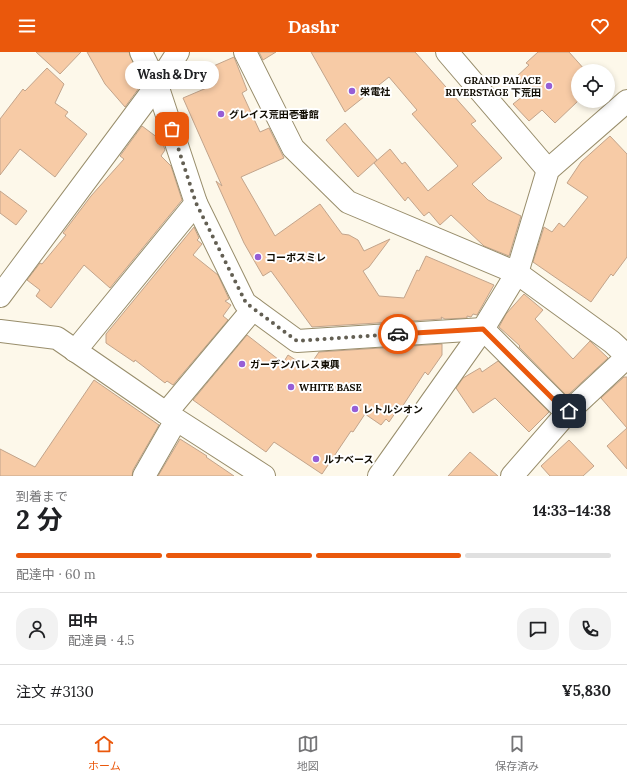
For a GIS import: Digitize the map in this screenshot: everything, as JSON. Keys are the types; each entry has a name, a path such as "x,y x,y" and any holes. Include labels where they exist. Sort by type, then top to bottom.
{"street":[{"path":"141,52 157,85 196,203 246,303 253,309 297,341 483,329 567,413"},
{"path":"0,296 157,85 178,52"},
{"path":"245,52 293,148 348,202 517,273 612,342 627,356 567,413 512,476"},
{"path":"447,52 548,170"},
{"path":"379,476 483,329 517,273 548,170 627,101"},
{"path":"75,351 196,203"},
{"path":"144,476 171,416 253,309"},
{"path":"0,331 57,338 171,416 264,476"}],"building":[{"path":"36,52 81,52 60,74"},
{"path":"87,52 129,52 142,84 125,107 105,84"},
{"path":"259,52 276,52 263,60"},
{"path":"311,52 415,52 476,121 471,124 502,158 472,184 488,200 521,216 509,256 484,246 451,215 440,225 429,212 424,216 408,197 405,201 374,163 390,149 402,164 405,162 428,191 458,166 412,114 417,110 389,77 345,112"},
{"name":"GRAND PALACE RIVERSTAGE 下荒田","path":"538,52 569,52 580,64 571,64 571,108 555,123 542,110 529,121 513,104 527,93 514,79 529,65 526,63"},
{"path":"234,57 247,90 242,93 260,132 269,128 284,158 241,177 275,236 320,204 342,234 349,235 358,240 364,251 390,239 369,267 363,271 379,296 404,298 417,270 419,271 426,256 494,285 477,315 473,314 471,317 467,316 467,318 445,319 441,317 442,319 312,327 271,271 263,276 244,243 216,181 222,186 183,98 216,84 209,68"},
{"path":"47,68 64,84 55,103 68,112 65,116 87,134 55,177 20,149 0,175 0,119 23,89 25,91"},
{"path":"345,123 377,160 358,177 326,140"},
{"path":"142,126 162,141 165,150 161,156 171,166 182,200 110,288 84,265 51,308 36,296 40,290 27,280 40,263 42,264 66,235 63,233 91,196 124,159 120,156"},
{"path":"610,136 627,154 627,257 613,276 611,274 591,302 533,262 544,227 552,232 559,223 564,227 588,197 567,183 581,162"},
{"path":"0,191 27,211 16,225 0,213"},
{"path":"194,227 199,238 197,240 202,244 193,255 218,275 229,299 225,301 231,305 223,316 228,320 173,385 167,381 165,383 135,360 134,362 106,343 106,334"},
{"path":"524,294 543,310 535,319 573,359 590,341 608,358 569,394 566,395 519,347 520,346 499,327 506,314"},
{"path":"247,335 283,363 288,355 308,368 319,352 442,344 442,355 428,375 425,372 402,407 400,406 389,422 386,419 381,425 365,414 353,432 351,431 322,474 274,442 266,452 193,400"},
{"path":"498,361 549,412 529,432 495,398 473,413 456,388 463,378 480,368 482,372"},
{"path":"624,377 627,377 627,428 601,398"},
{"path":"94,380 159,425 133,470 132,476 0,476 0,449 35,467"},
{"path":"627,428 627,469 607,446"},
{"path":"180,439 207,456 206,457 234,476 158,476"},
{"path":"569,440 594,466 583,476 550,476 541,466"},
{"path":"470,452 498,476 448,476"}],"way so far":[{"path":"172,129 196,203 246,303 297,341 398,334"}],"place":[{"name":"GRAND PALACE RIVERSTAGE 下荒田","path":"549,86"},
{"name":"栄電社","path":"352,91"},
{"name":"グレイス荒田壱番館","path":"221,114"},
{"name":"Wash＆Dry","path":"172,129"},
{"name":"コーポスミレ","path":"258,257"},
{"name":"ガーデンパレス東興","path":"242,364"},
{"name":"WHITE BASE","path":"291,387"},
{"name":"レトルシオン","path":"355,409"},
{"name":"ルナベース","path":"316,459"}],"route":[{"path":"398,334 483,329 567,413 569,411"}]}
